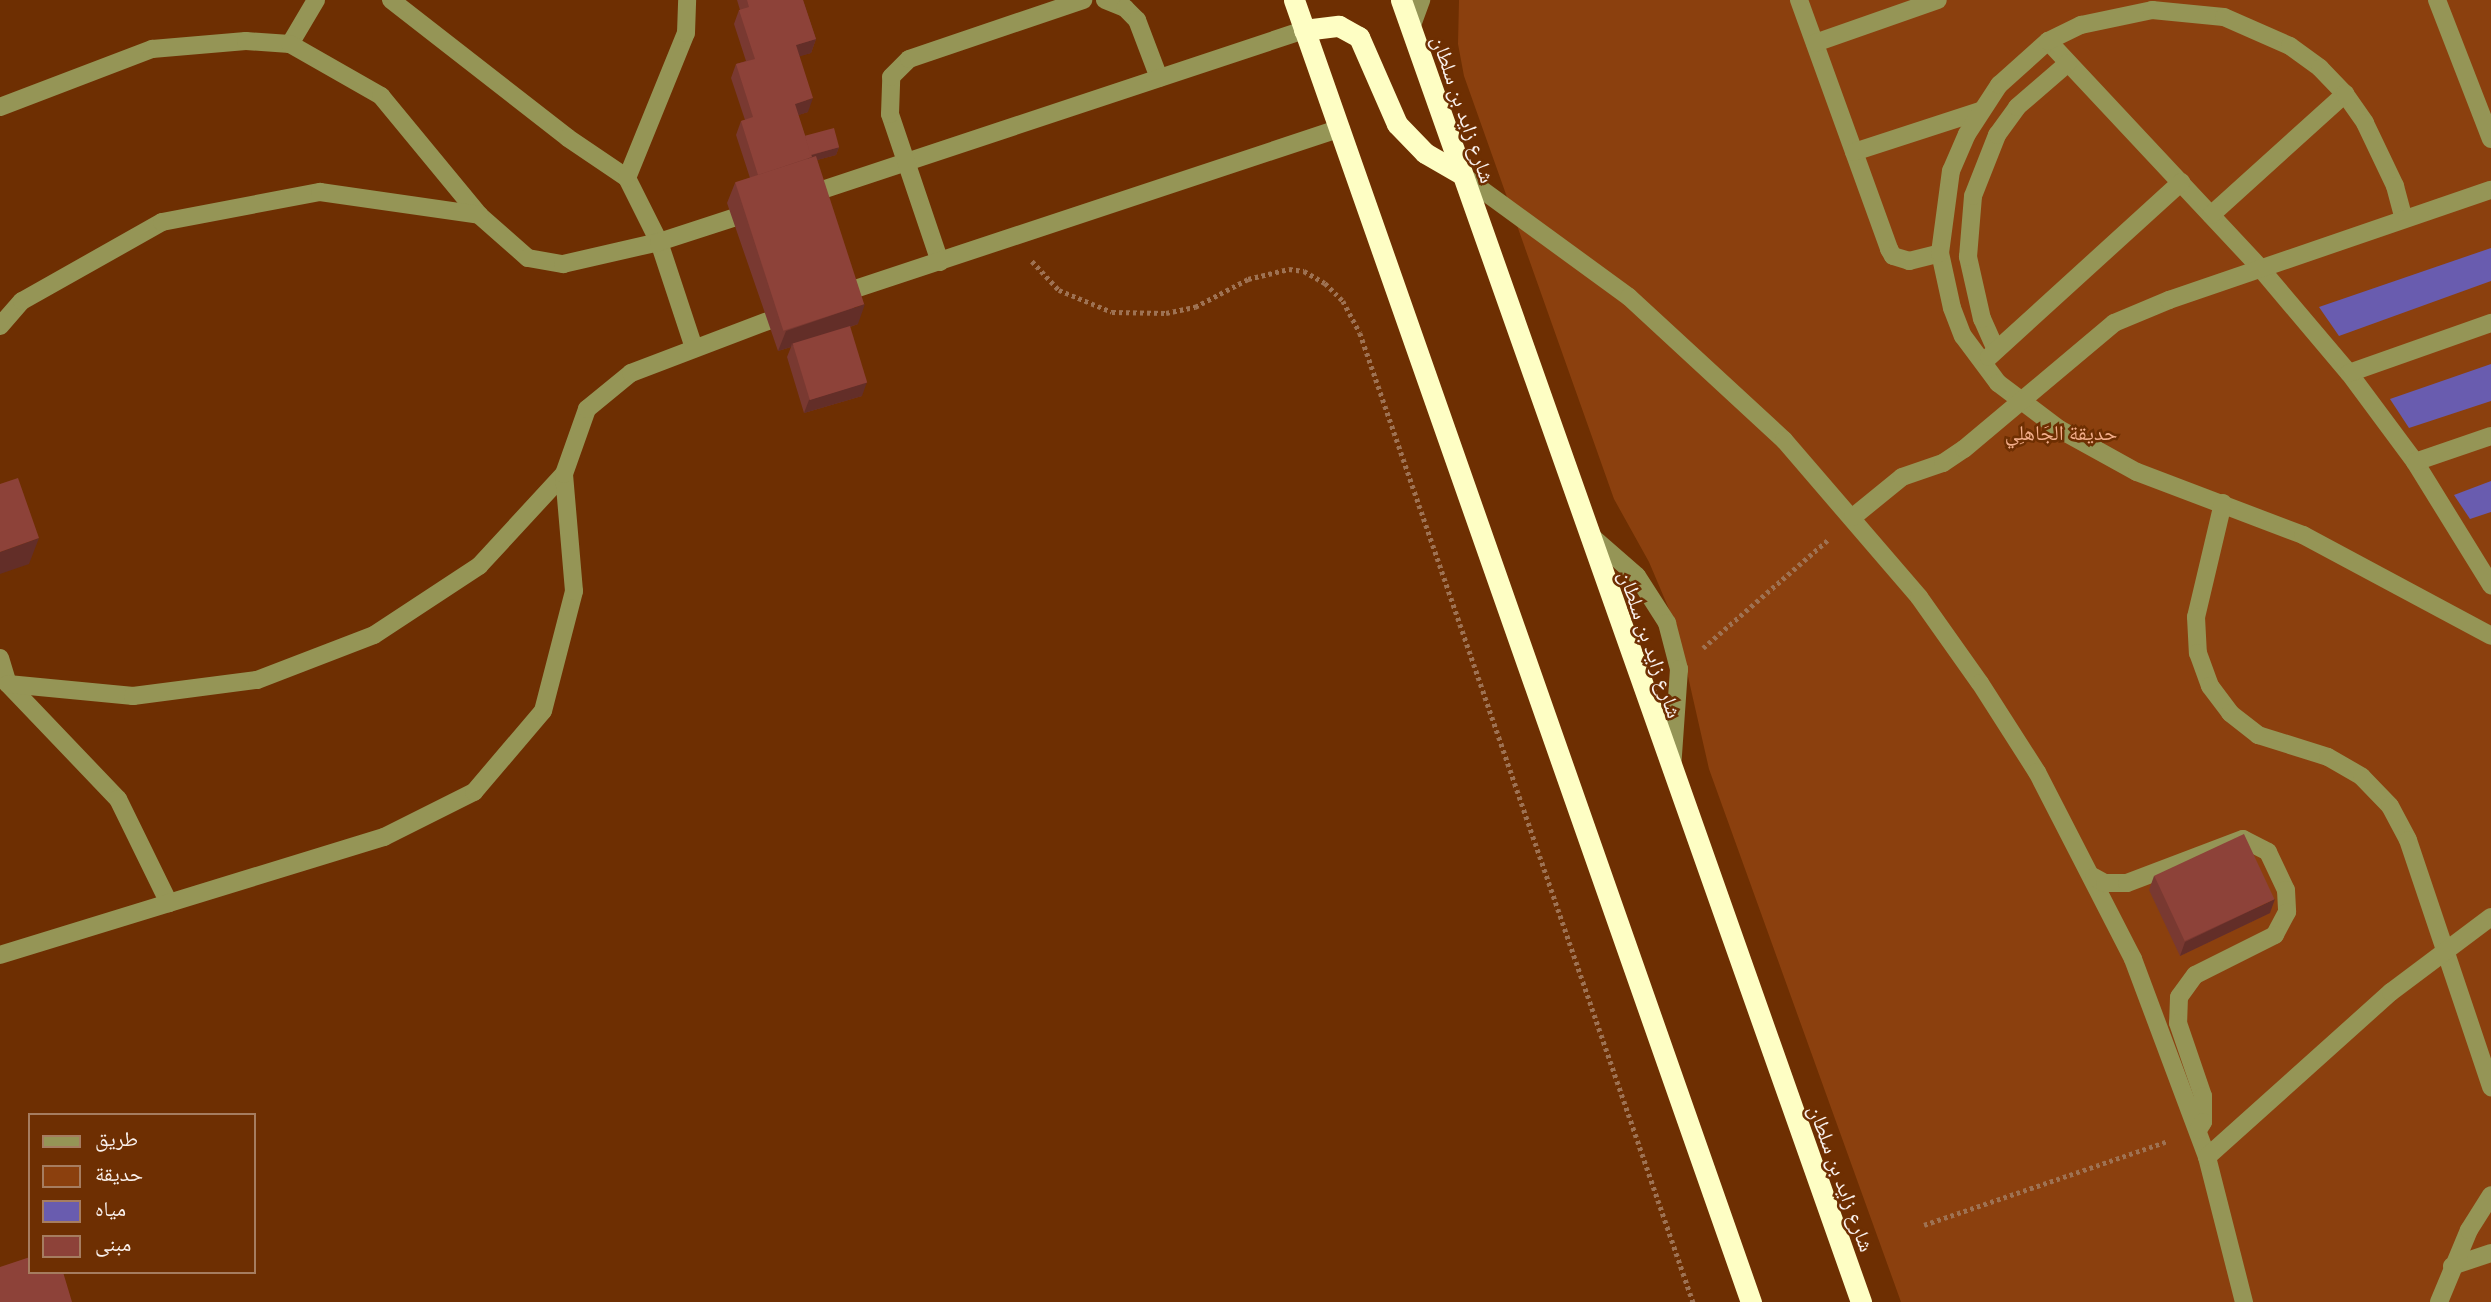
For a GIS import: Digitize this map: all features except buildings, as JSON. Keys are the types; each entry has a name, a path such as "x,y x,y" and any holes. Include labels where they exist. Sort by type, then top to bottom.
{"highway":[{"path":"1294,0 1342,128 1751,1302"},
{"name":"شارع زايد بن سلطان","path":"1401,0 1459,173 1671,775 1861,1302"},
{"path":"1304,30 1339,26 1359,37 1397,124 1425,153 1459,173"}],"street":[{"path":"290,44 316,0"},
{"path":"391,0 535,113 627,178 659,242 694,348"},
{"path":"627,178 686,33 687,0"},
{"path":"940,261 887,102 891,77 909,59 1083,0"},
{"path":"1105,0 1125,8 1137,20 1159,78"},
{"path":"1411,28 1421,0"},
{"path":"1800,0 1894,256 1909,261 1940,253"},
{"path":"1815,43 1938,0"},
{"path":"2437,0 2491,139"},
{"path":"2404,219 2382,153 2346,94 2290,46 2224,17 2176,11 2115,15 2081,25 2048,41 1999,85 1980,111 1951,172 1940,253 1952,309 1980,364 2019,401 2137,472 2223,503 2381,573 2491,636"},
{"path":"813,193 1304,30"},
{"path":"0,107 152,49 246,41 290,44 381,96 479,215 528,258 564,264 659,242 733,218"},
{"path":"2048,41 2261,269 2349,373 2485,559 2491,585"},
{"path":"1996,350 1973,288 1968,247 1973,196 1997,135 2017,107 2068,63"},
{"path":"2211,215 2346,94"},
{"path":"1854,152 1980,111"},
{"path":"846,292 1342,128"},
{"path":"1459,173 1574,254 1682,344 1784,440 1853,517 1919,597 1980,683 2037,772 2094,877 2133,959 2207,1157 2244,1302"},
{"path":"1980,364 2181,182"},
{"path":"1853,517 1902,477 1943,463 1964,449 2114,323 2491,190"},
{"path":"0,326 22,301 162,222 320,192 479,215"},
{"path":"8,684 133,696 257,680 374,635 479,566 564,474 587,409 631,373 768,321"},
{"path":"2349,373 2491,323"},
{"path":"2415,462 2491,436"},
{"path":"0,955 384,837 474,792 543,711 574,591 564,474"},
{"path":"2223,503 2196,617 2198,653 2210,685 2230,713 2258,735 2328,757 2362,777 2390,806 2408,840 2491,1087"},
{"path":"1585,530 1637,576 1654,598 1667,623 1679,669 1671,775"},
{"path":"0,658 8,684 118,799 169,903"},
{"path":"2094,877 2105,883 2127,883 2243,839 2267,852 2286,890 2287,912 2275,935 2195,975 2179,998 2178,1023 2203,1096 2203,1122 2198,1130"},
{"path":"2207,1157 2446,948 2491,917"},
{"path":"2440,1302 2452,1266 2491,1195"},
{"path":"2452,1266 2491,1254"}],"path":[{"path":"1023,234 1038,273 1059,290 1112,312 1166,313 1195,307 1248,279 1289,269 1304,271 1325,283 1343,301 1360,333 1693,1302"},
{"path":"1679,669 1853,517"},
{"path":"1924,1225 2198,1130"}],"green space":[{"name":"حديقة الجَاهلِي","path":"1459,0 2491,0 2491,1302 1901,1302 1709,769 1677,628 1649,562 1614,499 1464,76 1458,44"}],"water":[{"path":"2491,248 2491,281 2339,336 2319,307"},
{"path":"2491,364 2491,401 2409,428 2390,399"},
{"path":"2491,481 2491,512 2470,519 2454,495"}]}
